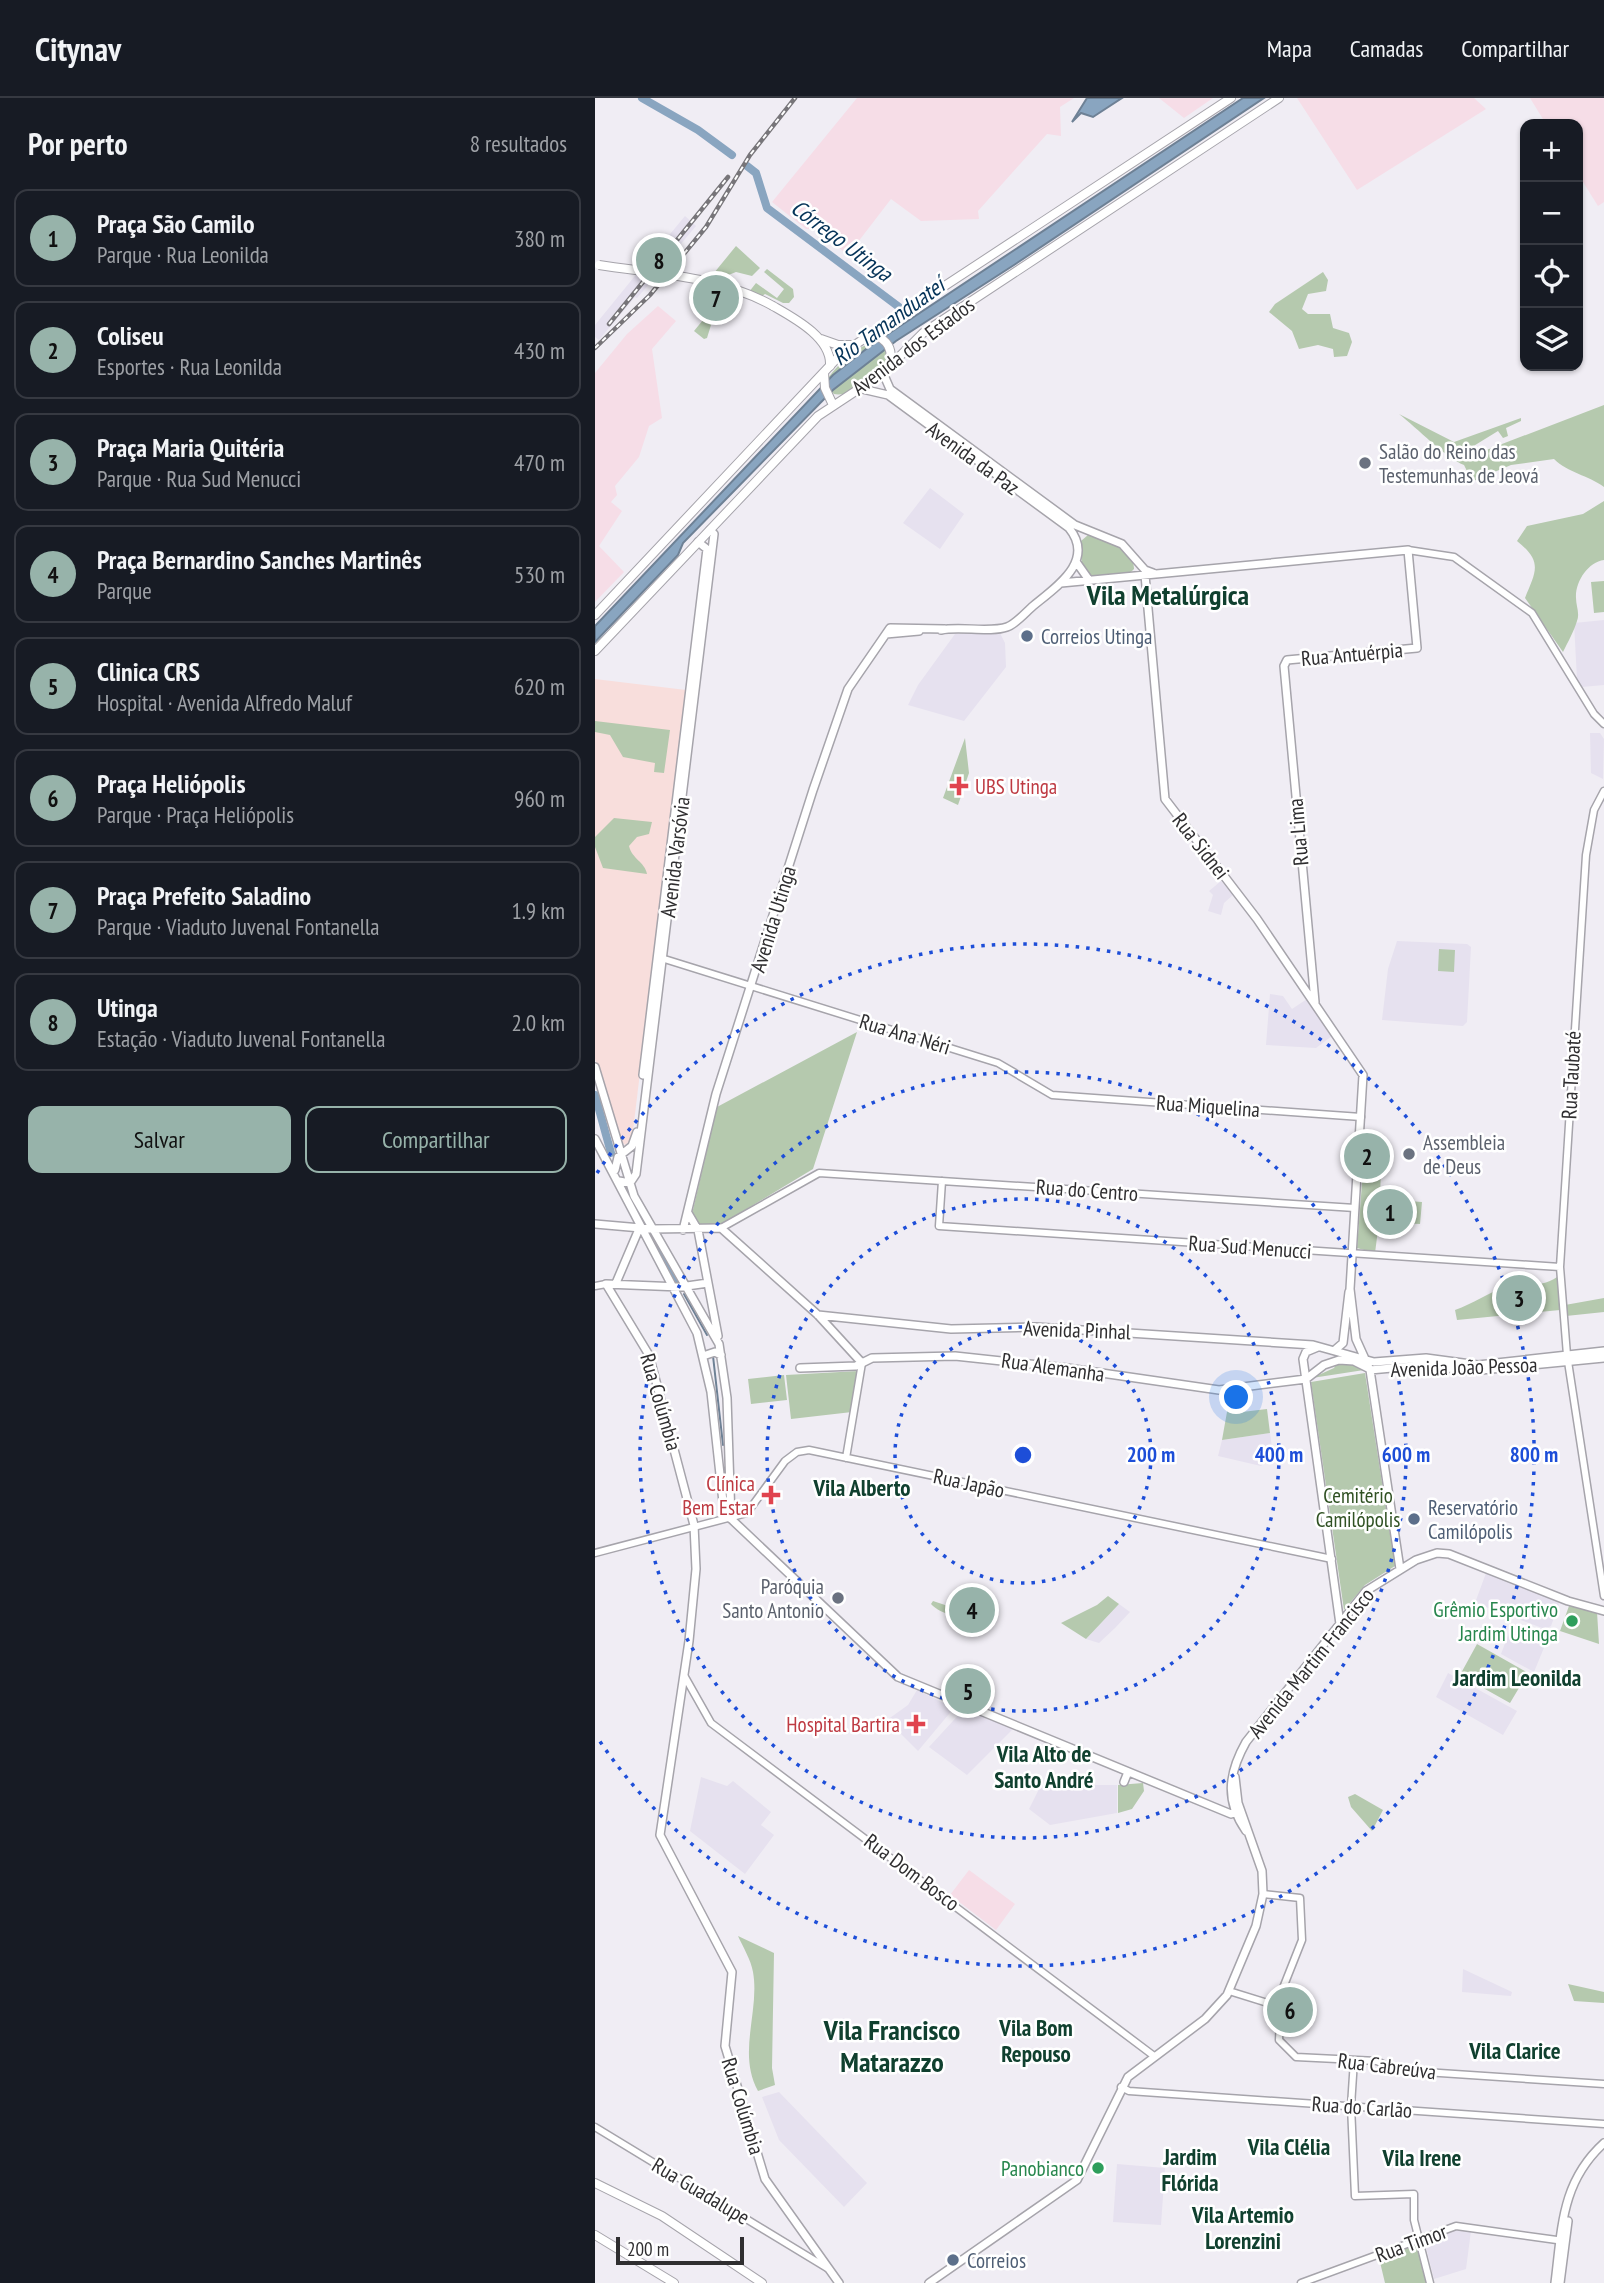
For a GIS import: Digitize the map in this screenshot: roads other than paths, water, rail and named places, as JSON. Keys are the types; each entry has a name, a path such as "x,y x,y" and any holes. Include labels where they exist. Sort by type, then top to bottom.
{"main road":[{"name":"Avenida dos Estados","path":"595,615 827,370 854,345 1231,98"},
{"name":"Avenida dos Estados","path":"595,651 698,541 712,532 831,401 862,389 883,373 923,333 1279,98"},
{"path":"596,265 719,284 745,292 773,306 813,334 829,353 824,385 831,401"},
{"path":"813,334 838,345 854,345"},
{"path":"873,334 883,339 890,347 890,365"},
{"name":"Avenida da Paz","path":"883,373 890,389 1086,531 1116,540 1149,574"},
{"name":"Avenida da Paz","path":"862,389 888,395 1069,528 1076,541"},
{"path":"1086,531 1076,541 1077,563 1089,580"},
{"name":"Avenida Varsóvia","path":"615,1173 616,1160 636,1139 712,532"},
{"name":"Avenida Varsóvia","path":"630,1183 636,1178 707,549 698,541"},
{"path":"1061,583 1408,550"},
{"name":"Rua Antuérpia","path":"1287,660 1417,648 1408,550"},
{"path":"1131,576 1137,568 1135,558"},
{"name":"Avenida Utinga","path":"683,1230 716,1094 848,689 882,637 892,632 1007,627 1061,583 1077,563"},
{"name":"Rua Sidnei","path":"1149,574 1165,799 1308,984 1316,1004 1360,1068 1364,1079 1361,1117"},
{"name":"Rua Lima","path":"1287,660 1283,670 1308,984 1315,992 1316,1004"},
{"path":"595,1067 624,1152 630,1183 652,1229 719,1344"},
{"path":"1336,1349 1343,1345 1349,1301 1361,1117"},
{"path":"595,1139 694,1326 703,1356 730,1517 892,1673 909,1684 1151,1782 1237,1812 1253,1844 1262,1871 1263,1894 1256,1926 1229,1991 1214,2012 1131,2074 1121,2087 1077,2180 929,2283"},
{"path":"624,1152 633,1155 637,1167"},
{"path":"619,1181 630,1183"},
{"path":"688,1212 698,1230 721,1355 729,1450 730,1517"},
{"path":"595,1224 683,1230 721,1228 818,1315 862,1363"},
{"path":"616,1283 640,1228"},
{"path":"606,1283 688,1287 708,1283"},
{"name":"Rua Colúmbia","path":"606,1283 649,1355 694,1525 696,1569 683,1675 660,1819 661,1839 731,1972 725,2046 765,2179 839,2283"},
{"path":"1349,1301 1356,1337 1364,1359"},
{"name":"Avenida Pinhal","path":"818,1315 951,1329 1042,1327 1319,1347 1336,1349 1364,1359"},
{"path":"840,1319 836,1328 841,1338"},
{"path":"1343,1337 1356,1337"},
{"path":"1319,1347 1304,1354 1304,1367 1340,1624"},
{"name":"Avenida João Pessoa","path":"1364,1359 1370,1370 1425,1365 1471,1371 1568,1359 1604,1351"},
{"path":"703,1356 715,1352 721,1355"},
{"name":"Rua Alemanha","path":"800,1368 854,1367 872,1358 955,1356 1067,1368 1211,1390 1306,1379"},
{"name":"Avenida João Pessoa","path":"1364,1359 1374,1362 1426,1358 1478,1365 1604,1358"},
{"path":"1304,1367 1321,1367 1346,1360 1370,1370 1400,1569"},
{"path":"1306,1379 1321,1367"},
{"path":"717,1449 729,1450"},
{"name":"Avenida Martim Francisco","path":"1237,1812 1231,1802 1234,1777 1246,1742 1371,1588 1400,1569 1432,1554 1449,1554 1568,1601 1604,1611"},
{"path":"1339,1610 1348,1614"},
{"path":"1124,1782 1128,1772"},
{"path":"1557,2283 1569,2199 1576,2176 1604,2143"},
{"path":"595,2183 661,2216 762,2283"},
{"path":"595,2235 674,2283"}],"street":[{"path":"1408,550 1449,555 1532,613 1594,714 1604,724"},
{"name":"Rua Taubaté","path":"1604,791 1594,810 1586,855 1560,1267 1568,1359 1604,1596"},
{"name":"Rua Ana Néri","path":"660,957 997,1063 1054,1095"},
{"name":"Rua Miquelina","path":"1054,1095 1361,1117"},
{"name":"Rua do Centro","path":"721,1228 819,1173 1355,1208"},
{"name":"Rua Sud Menucci","path":"942,1181 939,1226 1560,1267"},
{"path":"595,1286 606,1283"},
{"path":"846,1458 862,1363"},
{"name":"Rua Japão","path":"595,1553 752,1509 785,1461 797,1452 809,1450 1332,1559"},
{"name":"Rua Dom Bosco","path":"683,1675 711,1723 1154,2056"},
{"path":"1263,1894 1300,1898 1301,1940 1274,2005 1275,2015 1280,2022 1296,2023 1304,2009 1302,2001 1295,1995 1285,1994 1279,1998"},
{"path":"1229,1991 1274,2005"},
{"name":"Rua Cabreúva","path":"1280,2022 1279,2040 1294,2056 1377,2061 1395,2070 1604,2084"},
{"path":"1354,2060 1351,2106 1355,2196 1414,2194 1414,2220 1430,2283"},
{"name":"Rua do Carlão","path":"1121,2087 1129,2091 1604,2124"},
{"name":"Rua Guadalupe","path":"595,2127 828,2269"},
{"name":"Rua Timor","path":"1301,2283 1458,2225 1563,2241"},
{"path":"808,2255 814,2248"}],"water":[{"path":"1087,98 1122,98 1093,117 1081,113 1072,122"},
{"path":"1243,98 1264,98 896,341 833,390 683,543 678,555 595,642 595,626 833,375 870,346"}],"waterway":[{"name":"Córrego Utinga","path":"642,98 698,130 732,155"},
{"name":"Córrego Utinga","path":"747,166 756,173 767,208 899,307"},
{"path":"595,1095 611,1153"},
{"path":"649,1235 676,1279"},
{"path":"684,1294 707,1335"},
{"path":"713,1356 723,1445"}],"railway":[{"path":"595,348 650,295 706,227 750,155 795,98"},
{"path":"609,324 728,177"}],"place":[{"name":"Utinga","path":"659,260"},
{"name":"Praça Prefeito Saladino","path":"716,298"},
{"name":"Salão do Reino das Testemunhas de Jeová","path":"1365,463"},
{"name":"Correios Utinga","path":"1027,636"},
{"name":"UBS Utinga","path":"959,786"},
{"name":"Assembleia de Deus","path":"1409,1154"},
{"name":"Coliseu","path":"1367,1156"},
{"name":"Praça São Camilo","path":"1390,1212"},
{"name":"Praça Maria Quitéria","path":"1519,1298"},
{"name":"Clínica Bem Estar","path":"771,1495"},
{"name":"Reservatório Camilópolis","path":"1414,1519"},
{"name":"Paróquia Santo Antonio","path":"838,1598"},
{"name":"Praça Bernardino Sanches Martinês","path":"972,1610"},
{"name":"Grêmio Esportivo Jardim Utinga","path":"1572,1621"},
{"name":"Clinica CRS","path":"968,1691"},
{"name":"Hospital Bartira","path":"916,1724"},
{"name":"Praça Heliópolis","path":"1290,2010"},
{"name":"Panobianco","path":"1098,2168"},
{"name":"Correios","path":"953,2260"}],"district":[{"name":"Vila Metalúrgica","path":"1168,594"},
{"name":"Vila Alberto","path":"862,1487"},
{"name":"Jardim Leonilda","path":"1517,1677"},
{"name":"Vila Alto de Santo André","path":"1044,1766"},
{"name":"Vila Bom Repouso","path":"1036,2040"},
{"name":"Vila Francisco Matarazzo","path":"892,2045"},
{"name":"Vila Clarice","path":"1515,2050"},
{"name":"Vila Clélia","path":"1289,2146"},
{"name":"Vila Irene","path":"1422,2157"},
{"name":"Jardim Flórida","path":"1190,2169"},
{"name":"Vila Artemio Lorenzini","path":"1243,2227"}],"water label":[{"name":"Rio Tamanduateí","path":"888,321"}],"park label":[{"name":"Cemitério Camilópolis","path":"1358,1507"}]}
